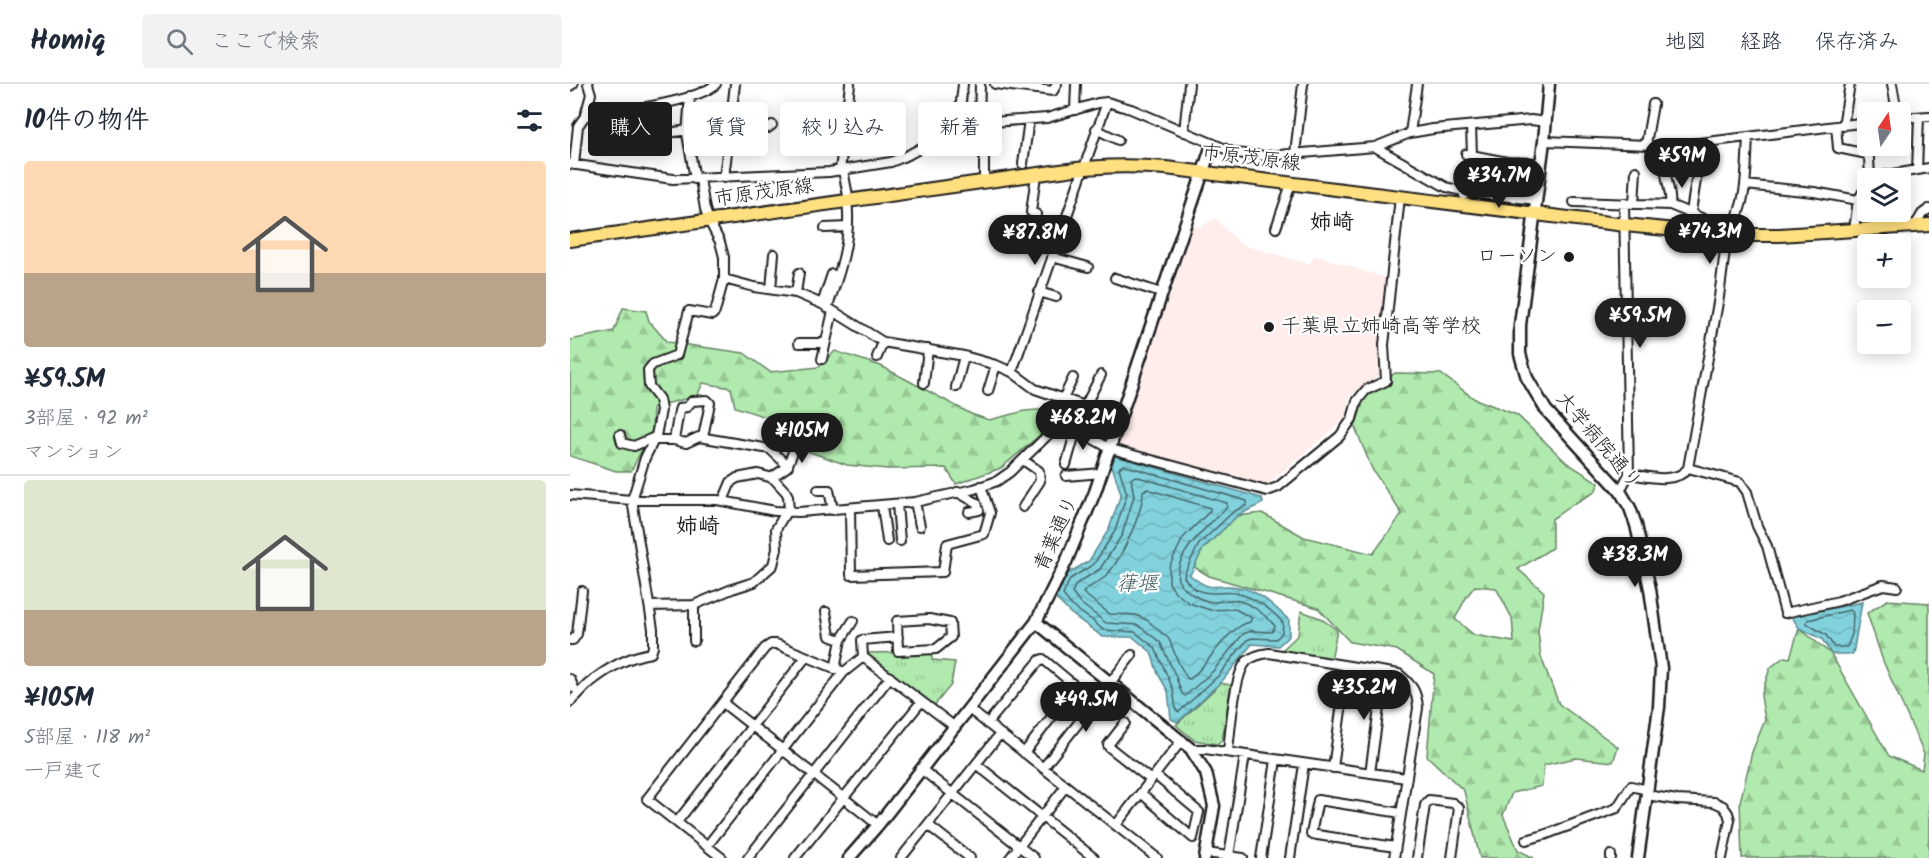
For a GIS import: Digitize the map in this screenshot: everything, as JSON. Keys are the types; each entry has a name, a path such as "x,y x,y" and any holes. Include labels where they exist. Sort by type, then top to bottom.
{"main road":[{"name":"市原茂原線","path":"570,240 1082,168 1150,167 1400,197 1463,199 1535,214 1625,225 1733,234 1929,225"}],"street":[{"path":"588,84 591,94 585,116 578,126 572,164 673,179 724,178 841,170 891,162 918,150"},
{"path":"585,116 627,110 690,96 702,93 716,84"},
{"path":"733,102 735,84"},
{"path":"848,102 850,84"},
{"path":"961,102 963,84"},
{"path":"980,84 981,102"},
{"path":"995,84 1053,91 1058,84"},
{"path":"1074,110 1076,84"},
{"path":"1184,132 1189,84"},
{"path":"1295,154 1303,84"},
{"path":"1410,133 1417,84"},
{"name":"大学病院通り","path":"1549,84 1521,325 1520,354 1527,378 1546,410 1606,479 1620,491 1630,508 1636,525 1650,588 1661,668 1659,707 1638,858"},
{"path":"1850,84 1840,126 1838,148 1867,154 1870,168"},
{"path":"1892,84 1895,102"},
{"path":"690,96 690,102"},
{"path":"1002,121 1047,118 1107,102 1131,109 1235,153 1266,156 1375,147 1410,133 1531,120 1546,122"},
{"path":"1012,372 1107,102"},
{"path":"1646,144 1653,104"},
{"path":"1911,117 1929,116"},
{"path":"1917,170 1918,117"},
{"path":"1023,164 1029,119"},
{"path":"1544,141 1675,146 1857,124"},
{"path":"768,128 772,126"},
{"path":"1463,199 1472,126"},
{"path":"1096,129 1118,140"},
{"path":"1629,474 1668,478 1684,473 1688,468 1719,297 1733,234 1740,215 1745,185 1748,137"},
{"name":"青葉通り","path":"849,858 878,825 1036,622 1066,562 1111,449 1212,145"},
{"path":"1375,147 1463,199 1537,200"},
{"path":"1469,154 1507,162 1541,163"},
{"path":"570,702 613,665 624,659 652,651 654,642 650,606 632,500 645,458 655,438 661,411 659,399 649,386 648,370 653,364 677,355 686,313 689,311 712,315 715,312 724,279 723,252 709,221 693,156"},
{"path":"724,178 726,156"},
{"path":"827,307 841,269 848,227 848,201 841,170 842,156"},
{"path":"983,156 984,182"},
{"path":"1911,171 1929,168"},
{"path":"1634,204 1636,171"},
{"path":"1666,171 1667,188 1671,196 1670,205"},
{"path":"1036,175 1030,212 1036,214 1033,245 1088,267"},
{"path":"1691,212 1696,180"},
{"path":"1276,228 1292,184"},
{"path":"1745,185 1814,192 1857,200"},
{"path":"570,495 632,500 723,501 787,512 915,502 996,481 1023,460 1052,432 1065,428 1076,430 1111,449 1268,491 1278,486 1340,436 1352,419 1357,401 1366,390 1386,381 1384,345 1400,197"},
{"path":"1574,202 1670,205 1691,212 1733,234"},
{"path":"1620,491 1629,474 1624,203"},
{"path":"1854,230 1857,208"},
{"path":"1915,226 1919,218 1929,209"},
{"path":"825,228 848,227"},
{"path":"771,289 774,254"},
{"path":"796,293 799,273"},
{"path":"822,359 832,274"},
{"path":"1115,278 1161,293"},
{"path":"724,279 754,287 796,293 827,307 883,342 964,356 996,365 1012,372 1035,389 1085,406 1118,425"},
{"path":"1040,292 1056,297"},
{"path":"877,357 883,342"},
{"path":"799,343 825,343"},
{"path":"924,383 928,349"},
{"path":"956,387 964,356"},
{"path":"988,392 996,365"},
{"path":"1085,406 1101,375"},
{"path":"1063,399 1073,378"},
{"path":"674,440 680,408 687,407 692,401 707,400 710,403 703,437"},
{"path":"771,478 788,466 799,437 809,424"},
{"path":"1066,465 1076,430"},
{"path":"620,435 622,443 634,446 655,438 686,443 703,437 770,449 788,466"},
{"path":"1023,460 1039,471 1040,481 1023,507"},
{"path":"1688,468 1740,482 1747,492 1757,526 1767,546 1785,613 1839,601 1875,586 1897,587"},
{"path":"1066,476 1102,473"},
{"path":"650,606 694,606 754,582 762,577 772,565 777,549 777,529 787,512 788,496 771,478 758,474 737,478 731,482 723,501"},
{"path":"850,508 851,575 943,572 947,544 984,534 990,513 981,486"},
{"path":"818,489 829,490 833,510"},
{"path":"957,492 977,503 979,510 969,512"},
{"path":"915,502 920,526"},
{"path":"897,504 900,541"},
{"path":"882,506 887,541"},
{"path":"570,640 573,640 577,634 582,591"},
{"path":"694,606 694,641"},
{"path":"826,612 830,636 842,640"},
{"path":"929,619 950,622 951,637 936,649 898,651 898,637 897,621 929,619"},
{"path":"835,669 842,640 853,621"},
{"path":"1036,622 1191,749 1206,772 1214,806 1206,856 1243,858"},
{"path":"863,657 862,640 898,637"},
{"path":"722,858 647,799 765,648 771,644 844,672"},
{"path":"1228,752 1239,674 1247,661 1256,655 1269,653 1399,674 1412,684 1417,694 1418,708 1394,858"},
{"path":"1043,768 1132,655"},
{"path":"677,822 806,657"},
{"path":"707,846 844,672 863,657"},
{"path":"863,657 955,727"},
{"path":"987,724 1043,659 1074,685 1074,688 1024,753"},
{"path":"1333,768 1347,667"},
{"path":"1370,773 1384,672"},
{"path":"748,858 890,677"},
{"path":"570,679 574,688"},
{"path":"795,858 921,702"},
{"path":"723,703 878,825"},
{"path":"969,710 1157,858"},
{"path":"1125,723 1108,745 1109,747 1199,812 1193,838 1141,793"},
{"path":"905,857 1000,734"},
{"path":"1116,825 1182,740"},
{"path":"1191,749 1228,752 1406,778"},
{"path":"1229,856 1245,755"},
{"path":"1261,858 1276,760"},
{"path":"976,764 1094,858"},
{"path":"1290,858 1304,764"},
{"path":"921,769 1034,858"},
{"path":"1010,858 1066,786"},
{"path":"1526,840 1617,808 1631,786 1677,801 1714,802 1723,806 1730,820 1722,858"},
{"path":"1395,847 1311,834 1318,800 1401,813"},
{"path":"1418,858 1425,805 1429,800 1453,803 1459,807 1452,858"},
{"path":"928,825 970,858"}],"shaded area":[{"name":"千葉県立姉崎高等学校","path":"1215,218 1240,244 1309,264 1315,255 1386,278 1379,376 1350,396 1346,418 1267,485 1119,445 1189,224 1201,227"}],"green space":[{"path":"623,308 646,311 649,321 667,342 744,353 770,372 819,367 835,351 881,366 971,414 989,420 1025,411 1049,409 1059,419 1001,468 956,484 946,468 887,469 847,465 810,452 791,441 784,423 735,407 731,388 703,383 697,396 653,407 652,430 631,471 616,471 570,456 570,340 614,331"},
{"path":"1395,373 1441,374 1475,399 1517,415 1567,463 1599,483 1595,492 1552,519 1552,548 1518,569 1544,592 1538,631 1541,657 1559,704 1618,747 1613,762 1576,758 1544,765 1542,786 1512,793 1503,815 1518,850 1534,858 1480,858 1464,791 1427,756 1434,674 1397,650 1350,642 1318,608 1209,576 1194,567 1203,549 1237,516 1262,513 1304,537 1373,554 1402,514 1372,469 1355,427 1365,397","holes":["1475,586 1496,588 1512,618 1514,642 1474,635 1455,619"]},
{"path":"1887,600 1929,603 1929,858 1742,858 1740,802 1752,752 1765,720 1761,696 1770,668 1784,657 1790,658 1799,628 1831,654 1889,756 1922,770 1924,754 1883,661 1867,613"},
{"path":"1301,611 1320,618 1337,630 1331,660 1281,651 1298,635"},
{"path":"932,652 932,660 955,662 951,685 934,706 865,653"},
{"path":"1221,683 1231,685 1222,740 1217,744 1194,740 1176,725"}],"water":[{"name":"葎堰","path":"1115,456 1262,498 1263,503 1237,516 1203,549 1190,575 1209,586 1238,587 1260,595 1289,620 1289,636 1278,646 1252,644 1223,680 1178,722 1171,719 1168,691 1158,674 1151,652 1133,637 1102,637 1054,598 1065,575 1089,561 1109,529 1121,494 1112,466"},
{"path":"1862,602 1853,654 1831,654 1822,639 1799,628 1792,617"}],"place":[{"name":"ローソン","path":"1569,257"},
{"name":"千葉県立姉崎高等学校","path":"1269,327"}],"district":[{"name":"姉崎","path":"1332,223"},
{"name":"姉崎","path":"698,527"}]}
